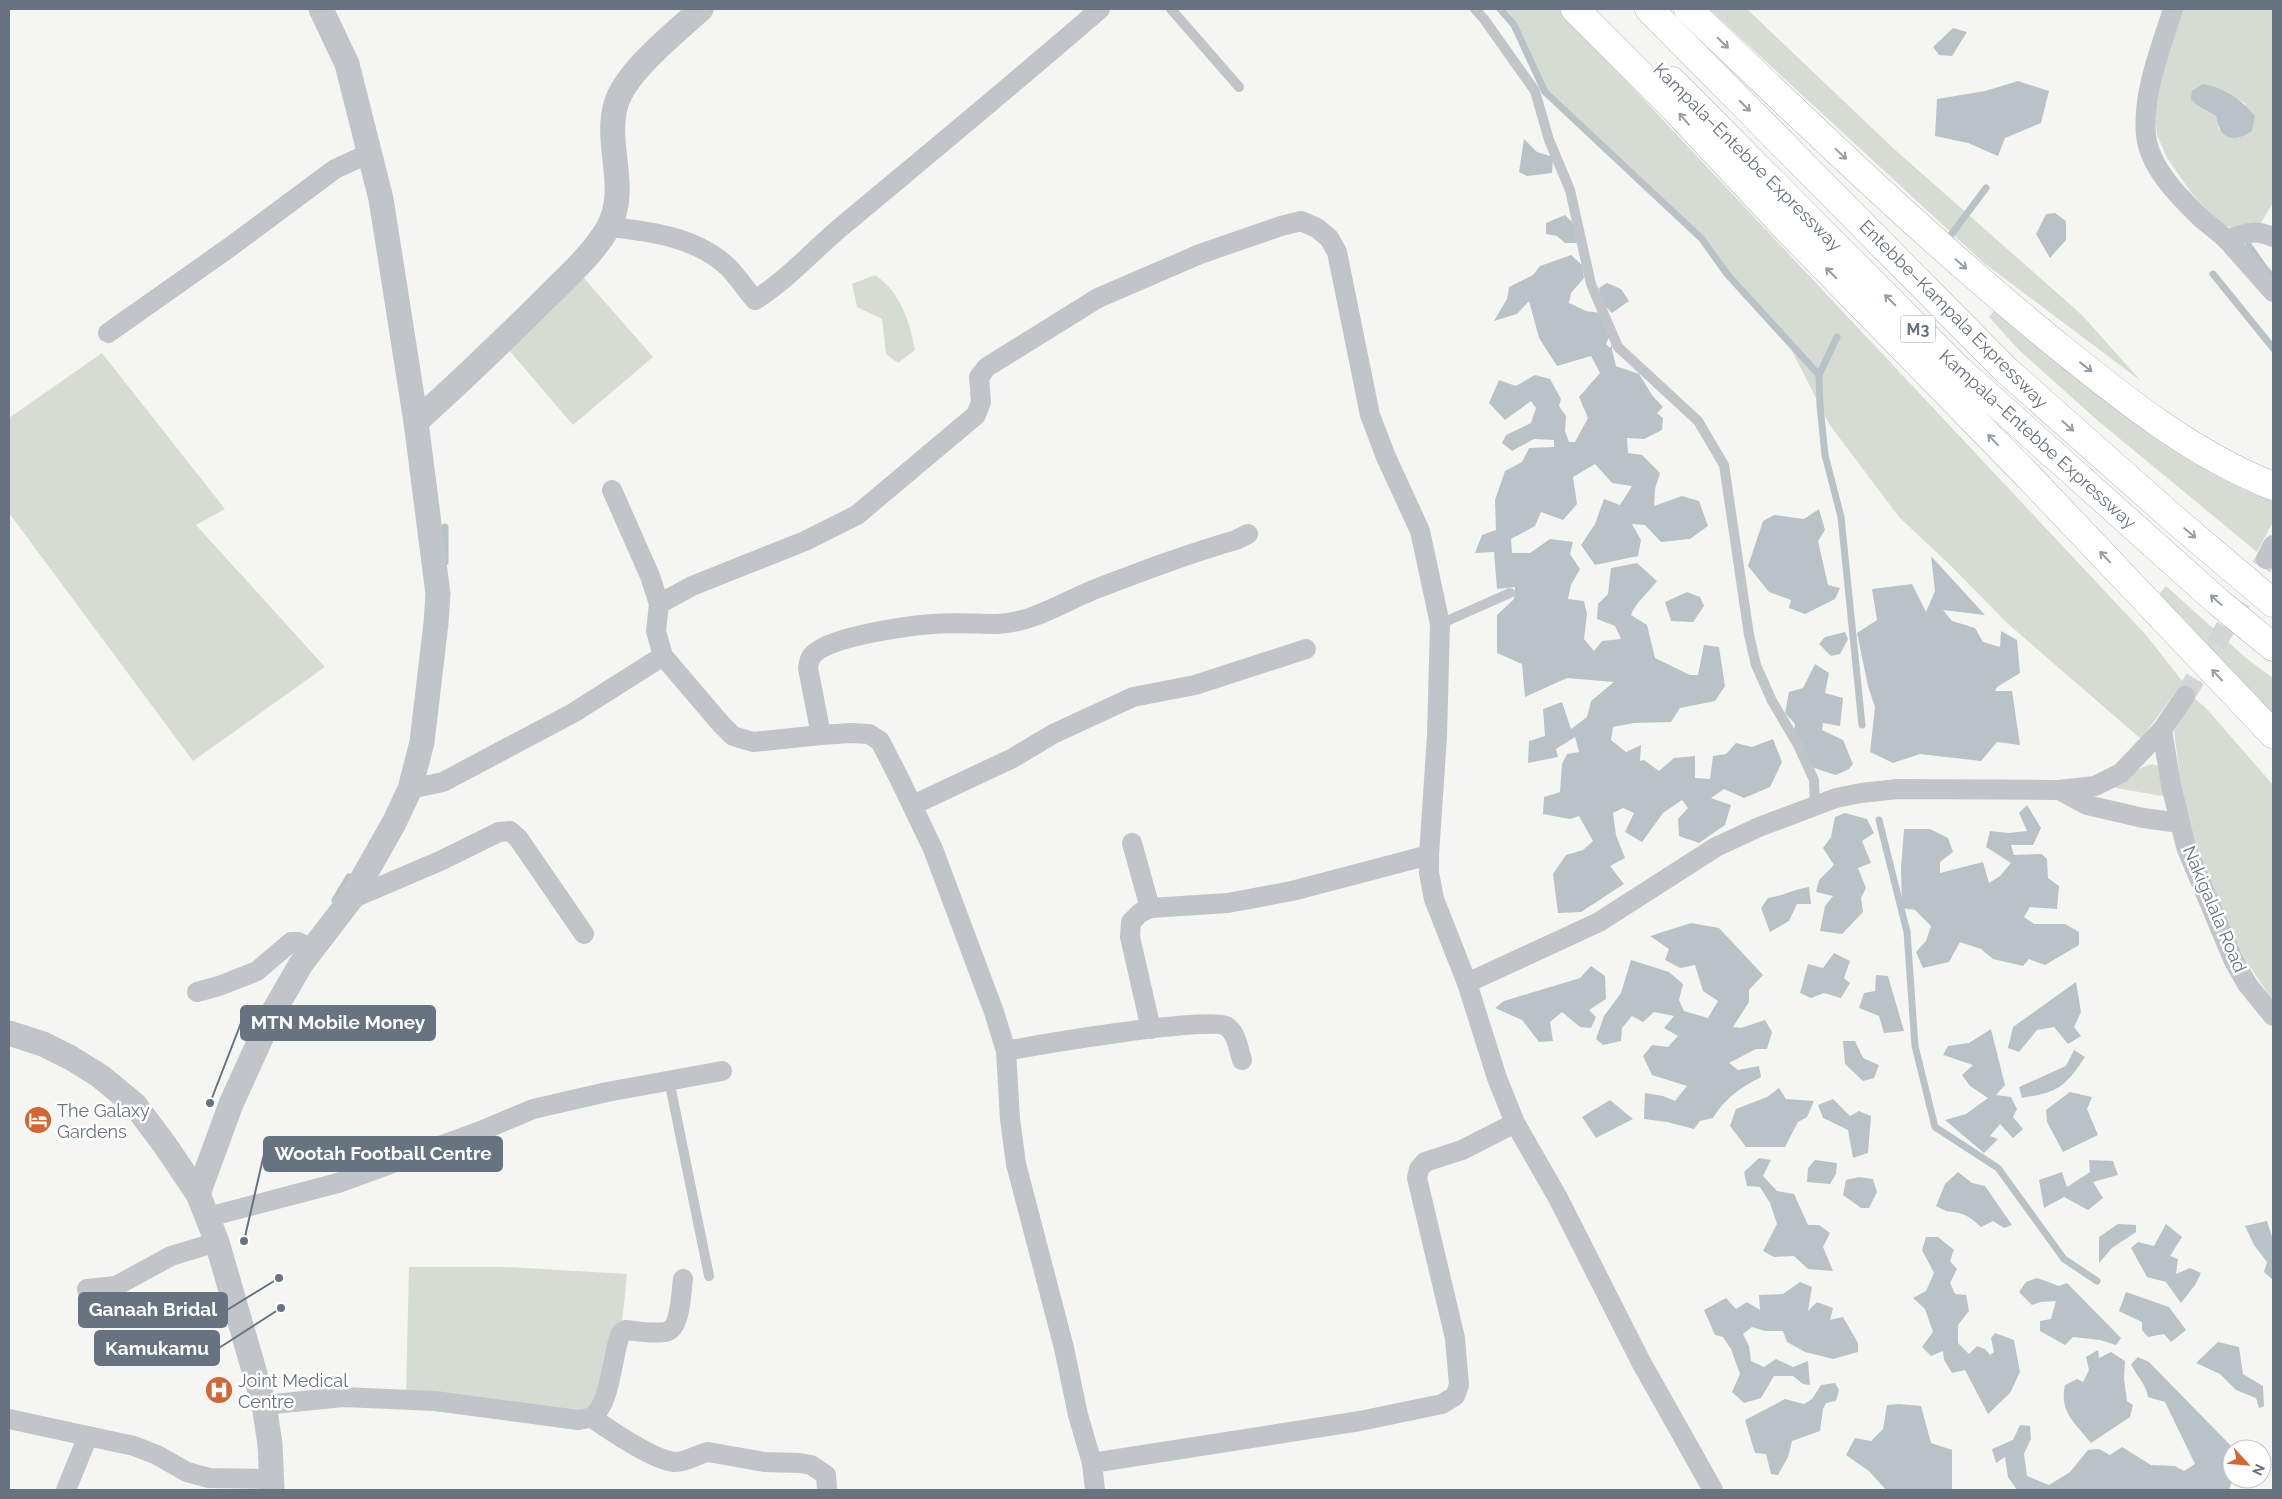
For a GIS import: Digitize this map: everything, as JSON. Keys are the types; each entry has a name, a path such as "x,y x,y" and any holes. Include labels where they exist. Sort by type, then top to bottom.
{"highway":[{"path":"1575,9 1675,109 2273,734"},
{"name":"Kampala–Entebbe Expressway","path":"1600,9 1959,370 2217,601 2273,647"},
{"name":"Entebbe–Kampala Expressway","path":"1649,9 2006,370 2174,519 2273,603"},
{"path":"1688,9 1800,117 2002,300 2165,428 2218,459 2273,486"}],"street":[{"path":"198,1194 231,1104 271,1016 286,988 312,949 351,899 394,823 410,789 422,742 438,594 416,422 388,237 370,153 347,64 321,9"},
{"path":"416,422 501,344 589,254 608,227 616,206 618,189 614,123 616,104 626,84 654,52 701,9"},
{"path":"608,227 663,234 682,240 727,267 755,300 807,260 845,224 1100,9"},
{"path":"2173,9 2154,72 2146,107 2146,135 2150,155 2169,183 2201,218 2227,240 2273,292"},
{"path":"108,333 230,247 335,169 370,153"},
{"path":"659,604 692,586 805,541 857,515 976,415 980,402 979,377 987,367 1098,298 1200,254 1301,221 1317,228 1329,238 1337,252 1370,415 1386,457 1420,531 1440,624 1438,736 1429,855 1429,873 1434,899 1467,983 1497,1078 1515,1123 1558,1198 1641,1362 1713,1490"},
{"path":"2227,240 2245,232 2260,232 2273,237"},
{"path":"612,490 650,576 659,604 656,631 663,656 733,736 754,742 821,735 869,734 880,741 912,805 933,849 994,1012 1006,1051 1010,1119 1016,1164 1064,1348 1078,1415 1092,1463 1096,1490"},
{"path":"821,735 808,668 809,660 815,652 833,643 882,631 932,624 999,624 1039,615 1156,565 1236,540 1248,534"},
{"path":"912,805 1013,758 1053,734 1133,697 1195,685 1306,649"},
{"path":"410,789 443,782 573,712 663,656"},
{"path":"1467,983 1599,922 1716,847 1758,827 1836,798 1862,793 1898,790 2059,790 2095,786 2121,773 2166,725 2185,696"},
{"name":"Nakigalala Road","path":"2166,725 2171,785 2186,846 2233,959 2247,984 2273,1016"},
{"path":"2059,790 2087,805 2143,818 2180,823"},
{"path":"351,899 440,861 499,832 510,831 518,838 535,861 584,934"},
{"path":"1132,843 1150,908"},
{"path":"1151,1029 1130,936 1131,922 1140,913 1150,908 1228,902 1273,894 1429,855"},
{"path":"197,992 219,986 257,971 291,942 298,942 312,949"},
{"path":"1006,1051 1151,1029 1215,1023 1226,1027 1235,1036 1242,1060"},
{"path":"9,1032 42,1044 71,1058 100,1076 135,1105 198,1194 217,1242 264,1405 270,1444 272,1484 208,1478 187,1472 157,1455 134,1446 9,1419"},
{"path":"208,1217 338,1183 533,1110 669,1080 722,1071"},
{"path":"1092,1463 1360,1421 1442,1404 1455,1396 1459,1385 1455,1338 1417,1178 1419,1169 1426,1162 1462,1150 1515,1123"},
{"path":"87,1289 116,1286 172,1256 217,1242"},
{"path":"591,1418 599,1409 605,1397 617,1341 621,1333 626,1330 666,1332 674,1328 677,1321 683,1279"},
{"path":"264,1405 343,1397 435,1401 578,1420 591,1418 638,1446 670,1462 683,1461 700,1453 708,1452 764,1462 811,1464 826,1475 827,1490"},
{"path":"66,1490 88,1436"}],"lane":[{"path":"1171,9 1240,87"},
{"path":"1475,9 1535,91 1549,140 1570,190 1591,284 1618,346 1698,421 1724,465 1749,635 1756,665 1772,701 1798,745 1814,780 1815,807"},
{"path":"1440,624 1510,593"},
{"path":"669,1080 709,1276"}],"shaded area":[{"path":"1500,9 1559,9 2146,635 2183,682 2141,739 2007,623 1899,517 1829,424 1784,335 1727,274 1695,234 1545,92 1514,25"},
{"path":"1709,9 1747,9 1893,148 2082,315 2141,381 1984,263"},
{"path":"2177,9 2273,9 2273,203 2259,226 2233,229 2217,221 2193,195 2167,158 2157,135 2154,104","holes":["2234,97 2246,104 2219,130 2216,116 2211,112"]},
{"path":"1953,28 1967,32 1952,56 1939,55 1933,47"},
{"path":"2018,81 2049,91 2041,123 2005,138 1998,156 1968,143 1935,136 1937,99 1985,91"},
{"path":"2203,84 2225,91 2244,104 2255,116 2252,131 2233,138 2224,134 2220,130 2216,116 2197,105 2191,99 2192,91"},
{"path":"1524,139 1537,152 1553,157 1552,173 1527,176 1519,172"},
{"path":"2055,213 2066,221 2066,240 2050,258 2036,234 2046,214"},
{"path":"1565,215 1575,225 1578,243 1565,243 1557,236 1546,234 1546,223"},
{"path":"1571,255 1582,265 1584,278 1571,293 1569,303 1586,311 1601,313 1612,331 1606,344 1610,348 1614,340 1612,350 1616,366 1639,374 1652,395 1663,407 1657,413 1663,418 1662,430 1644,439 1627,438 1628,453 1642,455 1660,473 1655,489 1654,506 1682,496 1699,501 1708,526 1690,539 1661,542 1645,525 1632,524 1641,540 1638,556 1595,565 1581,545 1595,524 1604,499 1620,505 1632,486 1612,483 1595,464 1573,477 1577,504 1563,520 1541,512 1535,526 1511,539 1512,553 1530,553 1550,539 1573,542 1570,554 1580,569 1571,585 1568,599 1584,601 1587,614 1584,639 1594,651 1602,641 1621,639 1615,626 1597,619 1598,604 1608,594 1611,568 1637,563 1657,581 1639,602 1631,615 1647,625 1655,658 1690,675 1698,675 1704,645 1719,647 1725,686 1715,701 1680,708 1671,722 1634,723 1613,727 1611,740 1626,752 1641,745 1640,761 1644,760 1659,771 1674,758 1695,756 1695,778 1710,779 1713,756 1726,754 1736,743 1752,747 1773,739 1782,762 1770,787 1744,798 1724,789 1711,798 1731,805 1725,825 1699,843 1679,836 1678,819 1688,808 1682,800 1663,813 1642,842 1625,832 1634,813 1623,808 1613,813 1616,835 1625,858 1610,866 1624,884 1581,912 1558,913 1553,874 1566,855 1583,850 1593,841 1579,816 1570,819 1543,814 1544,797 1560,792 1562,764 1567,754 1579,752 1575,737 1556,749 1558,757 1528,763 1529,741 1545,736 1543,709 1562,702 1571,729 1587,717 1591,701 1614,682 1567,678 1525,697 1522,664 1497,653 1497,615 1514,599 1515,587 1497,589 1494,552 1475,553 1482,535 1496,530 1495,500 1505,471 1522,462 1529,448 1554,447 1554,440 1534,439 1512,451 1502,443 1506,435 1531,423 1536,408 1531,401 1505,420 1489,403 1499,380 1516,386 1535,375 1550,379 1561,399 1559,406 1566,416 1565,431 1569,442 1575,442 1588,418 1579,397 1600,373 1591,356 1557,366 1539,338 1529,301 1517,314 1494,321 1507,299 1509,287 1533,275 1540,266"},
{"path":"875,275 884,282 897,298 910,329 915,350 898,363 886,354 882,319 857,307 852,284"},
{"path":"583,277 653,357 573,425 508,349"},
{"path":"1607,283 1621,289 1629,301 1612,313 1602,303 1599,288"},
{"path":"1998,306 2161,440 2273,501 2273,522 2257,552 2097,420 2019,350 1989,317"},
{"path":"102,353 225,509 196,525 325,667 193,761 9,513 9,418"},
{"path":"1819,509 1825,530 1818,541 1828,585 1840,588 1835,599 1805,614 1789,608 1791,600 1769,592 1748,566 1763,521 1774,515 1804,519"},
{"path":"1931,556 1985,615 1943,610 1952,621 1975,628 1983,642 2000,647 2001,631 2017,640 2020,673 1997,687 1995,691 2012,691 2020,745 1997,742 1981,761 1920,754 1893,763 1870,752 1875,707 1868,686 1857,633 1877,620 1872,589 1912,584 1926,612 1935,591"},
{"path":"2166,586 2246,658 2273,678 2273,725 2161,597 2160,593"},
{"path":"1687,592 1700,597 1704,606 1693,622 1671,621 1665,602"},
{"path":"1845,632 1848,639 1840,654 1831,656 1819,644 1825,637"},
{"path":"1815,664 1829,673 1825,693 1843,698 1840,726 1823,723 1822,730 1843,740 1853,764 1849,769 1836,775 1814,768 1794,731 1795,724 1785,713 1789,692 1803,688"},
{"path":"2193,697 2206,708 2273,785 2273,1001 2244,958 2226,923 2196,849 2184,811 2174,731"},
{"path":"2152,764 2158,766 2165,793 2162,796 2113,786 2135,770"},
{"path":"2027,805 2041,828 2033,845 2011,845 2014,855 2042,854 2047,859 2048,878 2059,886 2057,909 2030,907 2024,917 2034,924 2065,924 2079,932 2079,945 2045,965 2029,959 2023,966 1993,959 1981,949 1960,942 1949,962 1923,968 1916,952 1926,941 1931,926 1915,910 1902,908 1901,868 1904,829 1930,829 1948,838 1953,852 1940,862 1940,873 1983,862 1989,883 2000,876 2011,863 1986,847 1990,831 2009,833 2027,831 2019,813"},
{"path":"1845,813 1867,819 1874,833 1862,841 1871,863 1858,868 1866,888 1861,898 1863,912 1842,934 1820,931 1825,906 1833,896 1816,892 1819,880 1834,865 1823,848 1831,837 1835,817"},
{"path":"1809,887 1811,904 1797,904 1789,921 1770,932 1761,908 1768,898"},
{"path":"1691,923 1719,928 1763,975 1749,990 1749,1002 1733,1027 1741,1028 1765,1020 1772,1032 1767,1049 1756,1049 1729,1063 1738,1070 1759,1066 1761,1077 1734,1094 1713,1118 1700,1121 1694,1129 1667,1122 1644,1119 1645,1093 1663,1096 1675,1101 1687,1086 1652,1075 1643,1056 1652,1045 1668,1047 1678,1036 1664,1028 1674,1016 1654,1012 1643,1022 1632,1016 1622,1028 1621,1041 1603,1045 1596,1039 1604,1016 1621,993 1631,960 1669,972 1683,984 1679,1000 1684,1011 1708,1018 1718,1001 1703,991 1695,965 1680,968 1665,960 1669,949 1650,936"},
{"path":"1834,953 1850,961 1844,978 1850,983 1841,998 1824,993 1811,998 1800,993 1808,964 1823,968"},
{"path":"1591,966 1605,976 1606,999 1589,1010 1596,1017 1591,1028 1580,1027 1562,1012 1550,1022 1553,1041 1539,1042 1522,1020 1495,1008 1504,1001 1580,978"},
{"path":"1876,975 1888,976 1904,1031 1884,1033 1879,1016 1859,1008 1864,993 1875,991"},
{"path":"2076,982 2081,1012 2074,1027 2081,1036 2068,1044 2054,1027 2037,1030 2019,1052 2008,1048 2013,1027"},
{"path":"1991,1029 2005,1085 1996,1095 2011,1097 2017,1109 2013,1117 2023,1129 2013,1138 2000,1124 1990,1136 1998,1139 1984,1153 1945,1120 1966,1114 1988,1098 1970,1086 1962,1075 1973,1065 1943,1055 1948,1046 1969,1043"},
{"path":"1843,1041 1855,1041 1863,1058 1879,1065 1874,1078 1863,1081 1845,1064"},
{"path":"2074,1050 2085,1057 2066,1082 2045,1093 2022,1098 2019,1087 2066,1066"},
{"path":"1779,1088 1786,1099 1814,1101 1807,1117 1798,1122 1785,1147 1746,1147 1730,1126 1736,1109 1767,1097"},
{"path":"2070,1092 2092,1097 2087,1109 2098,1135 2063,1152 2047,1122 2046,1110"},
{"path":"1833,1099 1850,1116 1859,1111 1871,1116 1868,1153 1853,1158 1848,1130 1823,1118 1818,1105"},
{"path":"1610,1100 1633,1119 1596,1138 1582,1117"},
{"path":"1759,1158 1771,1160 1763,1176 1777,1191 1794,1194 1808,1225 1819,1225 1830,1233 1823,1247 1833,1271 1808,1269 1794,1256 1774,1257 1763,1251 1777,1224 1770,1203 1760,1187 1747,1186 1744,1172"},
{"path":"1815,1160 1837,1163 1836,1174 1830,1184 1807,1182 1808,1168"},
{"path":"2089,1160 2113,1161 2118,1175 2093,1182 2103,1198 2088,1210 2064,1197 2044,1208 2039,1180 2062,1172 2067,1187 2090,1172"},
{"path":"1958,1172 1972,1183 1985,1186 2012,1225 2004,1228 1993,1221 1981,1227 1965,1215 1946,1211 1936,1206 1945,1184"},
{"path":"1859,1177 1873,1179 1877,1192 1869,1208 1861,1208 1843,1195 1846,1180"},
{"path":"2267,1221 2273,1240 2273,1280 2264,1272 2267,1262 2254,1245 2245,1226"},
{"path":"2118,1224 2136,1225 2136,1232 2112,1248 2099,1263 2099,1237"},
{"path":"2166,1224 2182,1237 2170,1256 2178,1259 2176,1274 2190,1268 2201,1273 2195,1285 2181,1303 2166,1282 2147,1277 2131,1248 2138,1242 2154,1246"},
{"path":"1926,1237 1938,1237 1954,1250 1950,1261 1957,1269 1950,1283 1955,1294 1966,1295 1969,1311 1958,1325 1958,1343 1969,1354 1977,1346 1985,1349 1990,1355 1994,1352 1991,1338 1995,1333 2014,1340 2020,1372 2010,1393 1988,1414 1965,1370 1952,1373 1944,1360 1943,1351 1931,1356 1922,1347 1933,1332 1925,1309 1913,1298 1926,1291 1934,1273 1922,1250"},
{"path":"409,1267 507,1267 627,1274 622,1324 601,1391 592,1408 578,1414 406,1394"},
{"path":"2037,1278 2059,1286 2067,1283 2121,1338 2116,1345 2100,1340 2073,1337 2065,1345 2040,1331 2040,1321 2051,1319 2056,1301 2040,1302 2032,1305 2019,1292 2026,1282"},
{"path":"1800,1282 1812,1287 1808,1311 1817,1302 1833,1308 1830,1320 1843,1317 1858,1343 1858,1352 1833,1359 1805,1352 1787,1342 1783,1331 1765,1331 1752,1327 1743,1334 1749,1346 1751,1361 1764,1367 1776,1359 1793,1367 1808,1361 1810,1385 1803,1384 1793,1376 1774,1376 1761,1398 1744,1403 1732,1392 1740,1374 1731,1349 1723,1337 1715,1335 1704,1310 1726,1298 1736,1309 1747,1302 1760,1310 1759,1295 1783,1294"},
{"path":"2126,1292 2169,1307 2186,1330 2171,1342 2164,1334 2148,1337 2142,1330 2142,1322 2119,1311"},
{"path":"2218,1342 2239,1347 2243,1374 2263,1386 2264,1406 2259,1408 2256,1398 2236,1390 2220,1374 2196,1363"},
{"path":"2098,1350 2099,1358 2111,1352 2125,1361 2124,1379 2127,1401 2133,1405 2130,1417 2091,1443 2066,1410 2064,1394 2065,1385 2077,1379 2083,1382 2089,1370 2086,1357"},
{"path":"2138,1357 2149,1362 2224,1439 2222,1439 2222,1489 2229,1490 2017,1490 2008,1477 2005,1457 1996,1463 1992,1449 2013,1440 2020,1425 2030,1426 2031,1439 2024,1454 2027,1476 2049,1485 2070,1472 2088,1450 2099,1449 2110,1455 2122,1447 2151,1465 2175,1466 2184,1471 2195,1464 2165,1402 2148,1397 2131,1364"},
{"path":"1835,1383 1839,1390 1836,1401 1826,1403 1823,1409 1820,1431 1792,1441 1788,1457 1778,1475 1771,1474 1766,1454 1755,1453 1745,1420 1785,1399 1804,1404 1812,1399 1821,1385"},
{"path":"1887,1405 1921,1406 1931,1443 1952,1450 1952,1490 1886,1490 1869,1471 1846,1455 1855,1438 1871,1441 1883,1429"}],"waterway":[{"path":"1500,9 1514,25 1545,92 1702,239 1727,274 1819,375"},
{"path":"1948,239 1986,188"},
{"path":"2249,246 2273,277"},
{"path":"2213,274 2273,348"},
{"path":"1837,337 1819,375 1820,406 1825,455 1841,517 1862,725"},
{"path":"445,527 445,562"},
{"path":"1879,820 1907,932 1915,1046 1935,1127 1998,1168 2064,1259 2097,1281"},
{"path":"335,900 349,877"}],"tunnel":[{"path":"2185,696 2266,559"}],"place":[{"name":"MTN Mobile Money","path":"210,1103"},
{"name":"The Galaxy Gardens","path":"38,1120"},
{"name":"Wootah Football Centre","path":"244,1241"},
{"name":"Ganaah Bridal","path":"279,1278"},
{"name":"Kamukamu","path":"281,1308"},
{"name":"Joint Medical Centre","path":"219,1390"}]}
